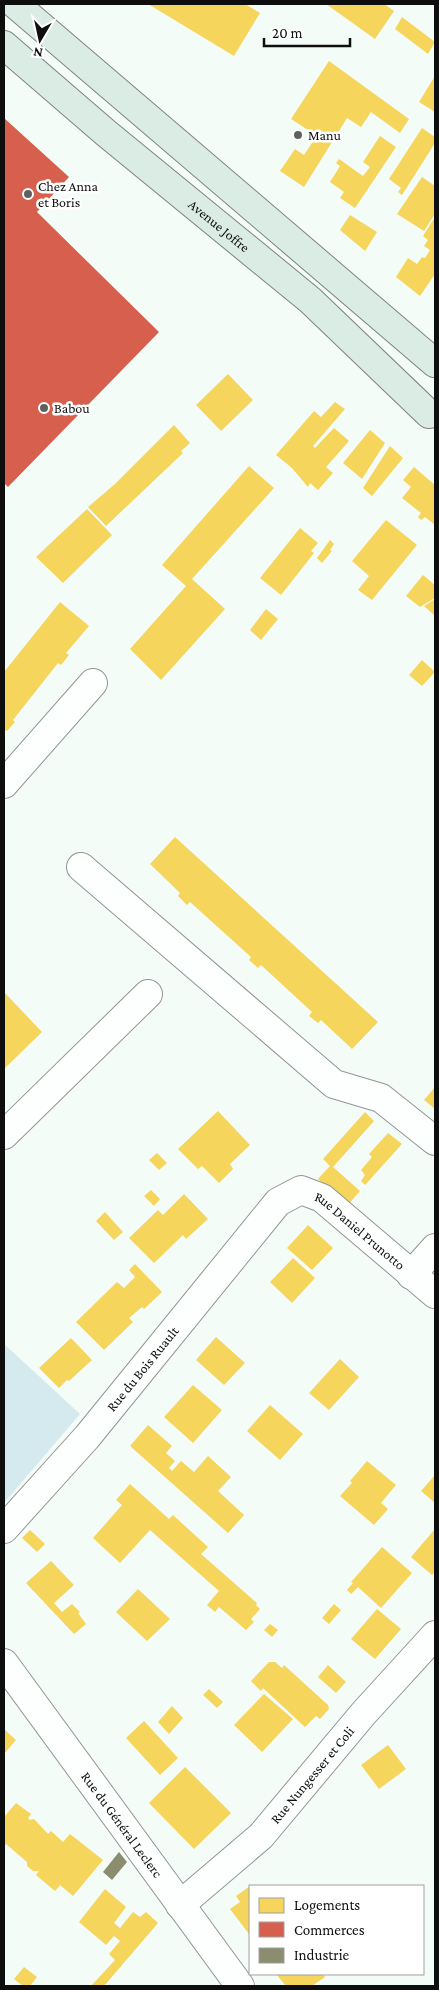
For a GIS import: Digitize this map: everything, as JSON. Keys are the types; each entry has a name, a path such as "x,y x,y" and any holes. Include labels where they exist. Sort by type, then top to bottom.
{"main road":[{"path":"15,4 124,109 435,364"},
{"path":"4,27 124,109"},
{"name":"Avenue Joffre","path":"4,45 106,133 310,300 432,417"},
{"name":"Avenue Joffre","path":"4,69 279,298 432,417"}],"street":[{"path":"4,784 93,684"},
{"path":"81,867 334,1084 381,1098 435,1141"},
{"path":"4,1135 148,994"},
{"name":"Rue Daniel Prunotto","path":"278,1202 301,1190 322,1198 435,1294"},
{"name":"Rue du Bois Ruault","path":"4,1529 87,1437 278,1202"},
{"path":"411,1275 435,1248"},
{"name":"Rue Nungesser et Coli","path":"180,1905 261,1836 363,1714 435,1635"},
{"name":"Rue du Général Leclerc","path":"4,1663 240,1986"}],"shaded area":[{"path":"4,1344 80,1414 4,1503"}],"building: Logements":[{"path":"148,4 245,4 260,13 234,56"},
{"path":"326,4 384,4 394,11 375,39"},
{"path":"402,17 435,42 428,54 395,29"},
{"path":"329,61 409,119 400,133 371,112 361,127 347,118 304,187 280,171 295,149 304,155 316,137 322,139 291,119"},
{"path":"435,76 435,112 419,102"},
{"path":"422,128 435,137 435,143 402,195 398,192 401,188 389,179"},
{"path":"380,136 396,147 355,208 340,198 344,192 330,182 340,166 336,163 339,159 363,176 370,167 363,162"},
{"path":"422,177 435,186 435,214 424,231 397,214"},
{"path":"350,215 377,232 365,251 340,230"},
{"path":"435,217 435,274 420,296 396,277 408,258 417,264 422,257 425,258 430,250 424,246 428,240 423,236"},
{"path":"228,374 253,400 221,431 196,405"},
{"path":"335,402 345,409 313,446 315,448 334,428 349,441 326,467 333,473 318,490 310,483 308,487 292,468 276,455 314,411 321,417"},
{"path":"174,425 190,443 181,451 183,453 106,526 88,507 115,484"},
{"path":"370,430 385,443 362,479 343,463"},
{"path":"390,446 403,458 372,496 363,488"},
{"path":"249,466 274,488 192,579 225,609 161,680 130,649 186,586 162,565"},
{"path":"414,467 435,485 435,525 425,517 421,520 418,517 421,513 402,498 411,487 403,480"},
{"path":"87,509 112,535 63,583 36,557"},
{"path":"386,520 417,545 372,600 358,590 369,576 352,561"},
{"path":"300,528 318,543 311,551 314,553 281,595 260,578"},
{"path":"330,540 334,544 330,550 332,551 322,563 317,558"},
{"path":"423,575 435,585 435,598 420,607 406,596"},
{"path":"435,599 435,616 424,606"},
{"path":"60,602 89,626 66,653 69,655 61,665 58,663 13,720 15,722 7,731 4,731 4,672"},
{"path":"266,609 278,619 261,640 250,630"},
{"path":"422,660 435,672 422,686 409,675"},
{"path":"175,837 378,1022 352,1049 321,1020 318,1023 309,1016 312,1012 261,965 258,968 249,960 251,957 190,902 187,905 178,896 180,893 150,864"},
{"path":"4,992 42,1032 4,1069"},
{"path":"435,1087 435,1109 424,1100"},
{"path":"218,1111 250,1145 230,1164 233,1169 219,1183 202,1166 198,1169 178,1149"},
{"path":"365,1112 374,1121 333,1167 360,1191 347,1206 318,1179 330,1166 323,1159"},
{"path":"388,1133 402,1144 365,1185 361,1181 365,1175 361,1170 372,1157 369,1154"},
{"path":"157,1153 167,1163 159,1170 149,1160"},
{"path":"151,1190 160,1199 154,1206 144,1196"},
{"path":"184,1194 208,1219 186,1239 183,1235 154,1263 129,1238 158,1210 163,1215"},
{"path":"105,1212 123,1232 114,1240 96,1221"},
{"path":"308,1225 333,1248 312,1270 287,1248"},
{"path":"293,1258 315,1278 292,1303 270,1282"},
{"path":"135,1264 162,1292 144,1309 142,1307 129,1318 133,1322 104,1350 76,1322 117,1282 124,1288 135,1277 129,1270"},
{"path":"216,1337 245,1363 224,1385 196,1360"},
{"path":"71,1338 92,1360 59,1388 39,1368"},
{"path":"340,1359 359,1377 329,1410 309,1393"},
{"path":"193,1385 222,1410 193,1443 164,1417"},
{"path":"270,1405 303,1434 280,1460 247,1431"},
{"path":"148,1425 172,1446 166,1453 175,1461 169,1468 172,1471 181,1461 194,1472 208,1456 231,1477 218,1491 244,1515 228,1533 130,1446"},
{"path":"367,1461 396,1485 381,1503 388,1509 374,1525 340,1496 352,1483 350,1481"},
{"path":"435,1475 435,1503 421,1491"},
{"path":"130,1484 169,1519 173,1515 208,1547 201,1554 257,1603 256,1605 260,1609 251,1619 254,1622 246,1630 219,1607 215,1612 207,1605 219,1591 150,1530 120,1563 93,1538 122,1505 116,1500"},
{"path":"435,1529 435,1572 432,1575 411,1557"},
{"path":"30,1530 45,1544 37,1552 22,1538"},
{"path":"382,1547 412,1573 381,1608 358,1587 351,1594 347,1590 353,1583 351,1582"},
{"path":"51,1561 74,1585 54,1603 62,1612 72,1604 80,1612 78,1613 86,1624 74,1634 26,1583"},
{"path":"138,1589 170,1619 147,1641 116,1612"},
{"path":"334,1604 341,1610 329,1624 322,1618"},
{"path":"377,1609 401,1629 375,1659 351,1639"},
{"path":"270,1624 278,1630 272,1637 264,1630"},
{"path":"269,1662 275,1662 282,1668 284,1665 328,1705 329,1709 320,1719 316,1716 305,1727 263,1688 261,1691 251,1681"},
{"path":"328,1665 346,1682 336,1693 318,1677"},
{"path":"209,1689 223,1702 217,1708 203,1695"},
{"path":"264,1694 293,1719 262,1752 234,1725"},
{"path":"172,1706 183,1718 169,1734 158,1722"},
{"path":"144,1721 178,1758 160,1775 126,1738"},
{"path":"4,1729 16,1740 4,1754"},
{"path":"388,1745 406,1769 379,1789 361,1765"},
{"path":"185,1767 231,1813 194,1849 149,1803"},
{"path":"16,1803 31,1814 28,1818 30,1820 34,1819 48,1834 51,1831 63,1842 70,1834 103,1860 73,1896 60,1885 55,1891 36,1875 39,1871 33,1871 27,1866 27,1862 6,1844 4,1847 4,1817"},
{"path":"249,1887 249,1934 230,1909 240,1902 236,1896"},
{"path":"105,1889 126,1907 114,1923 120,1928 133,1912 140,1917 146,1912 158,1923 104,1986 91,1986 115,1960 109,1954 120,1941 114,1936 106,1945 79,1922"},
{"path":"24,1967 37,1977 30,1986 23,1986 14,1979"},
{"path":"277,1975 323,1975 325,1977 312,1986 286,1986"}],"building: Commerces":[{"name":"Babou","path":"4,118 69,177 37,212 159,332 8,487 4,483"}],"building: Industrie":[{"path":"119,1852 127,1862 112,1880 103,1872"}],"place":[{"name":"Manu","path":"298,135"},
{"name":"Chez Anna et Boris","path":"28,194"},
{"name":"Babou","path":"44,408"}]}
